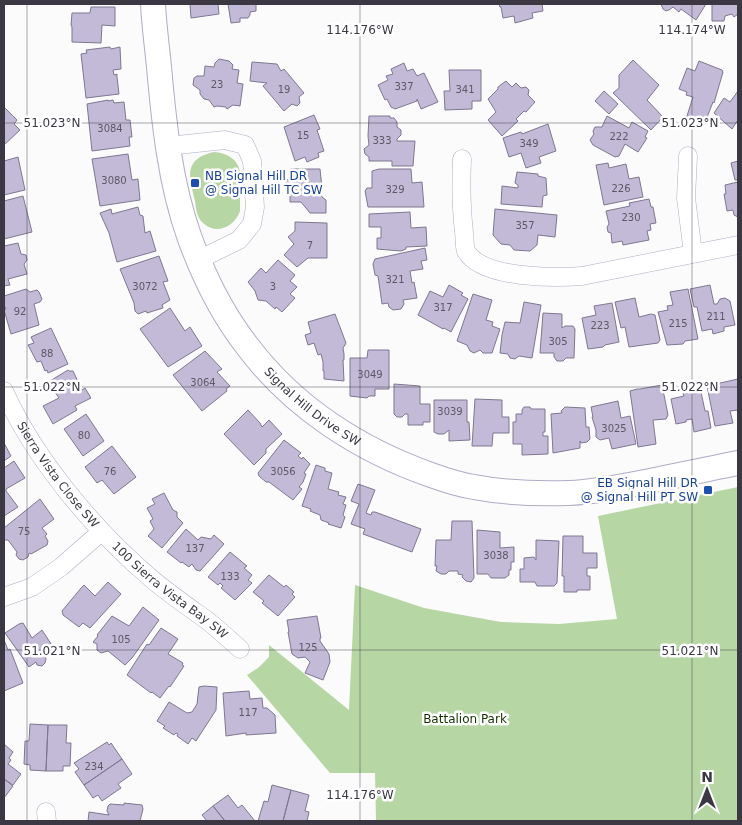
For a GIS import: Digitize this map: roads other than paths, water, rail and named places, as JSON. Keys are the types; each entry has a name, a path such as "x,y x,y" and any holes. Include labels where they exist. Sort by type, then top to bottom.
{"street":[{"name":"Signal Hill Drive SW","path":"153,4 168,146 180,209 198,260 238,334 262,364 320,418 354,440 384,456 416,470 473,487 535,493 570,493 602,490 738,463"},
{"path":"168,146 225,140 245,144 252,161 255,207 252,224 239,240 198,260"},
{"path":"688,156 686,198 693,253"},
{"path":"462,158 461,202 466,250 478,263 492,269 528,276 556,278 582,276 738,244"},
{"name":"Sierra Vista Close SW","path":"4,391 36,448 101,532 61,567 32,587 4,597"},
{"name":"100 Sierra Vista Bay SW","path":"101,532 154,581 210,623 240,649"}],"place":[{"name":"NB Signal Hill DR @ Signal Hill TC SW","path":"195,183"},
{"name":"EB Signal Hill DR @ Signal Hill PT SW","path":"708,490"}],"park label":[{"name":"Battalion Park","path":"465,719"}]}
